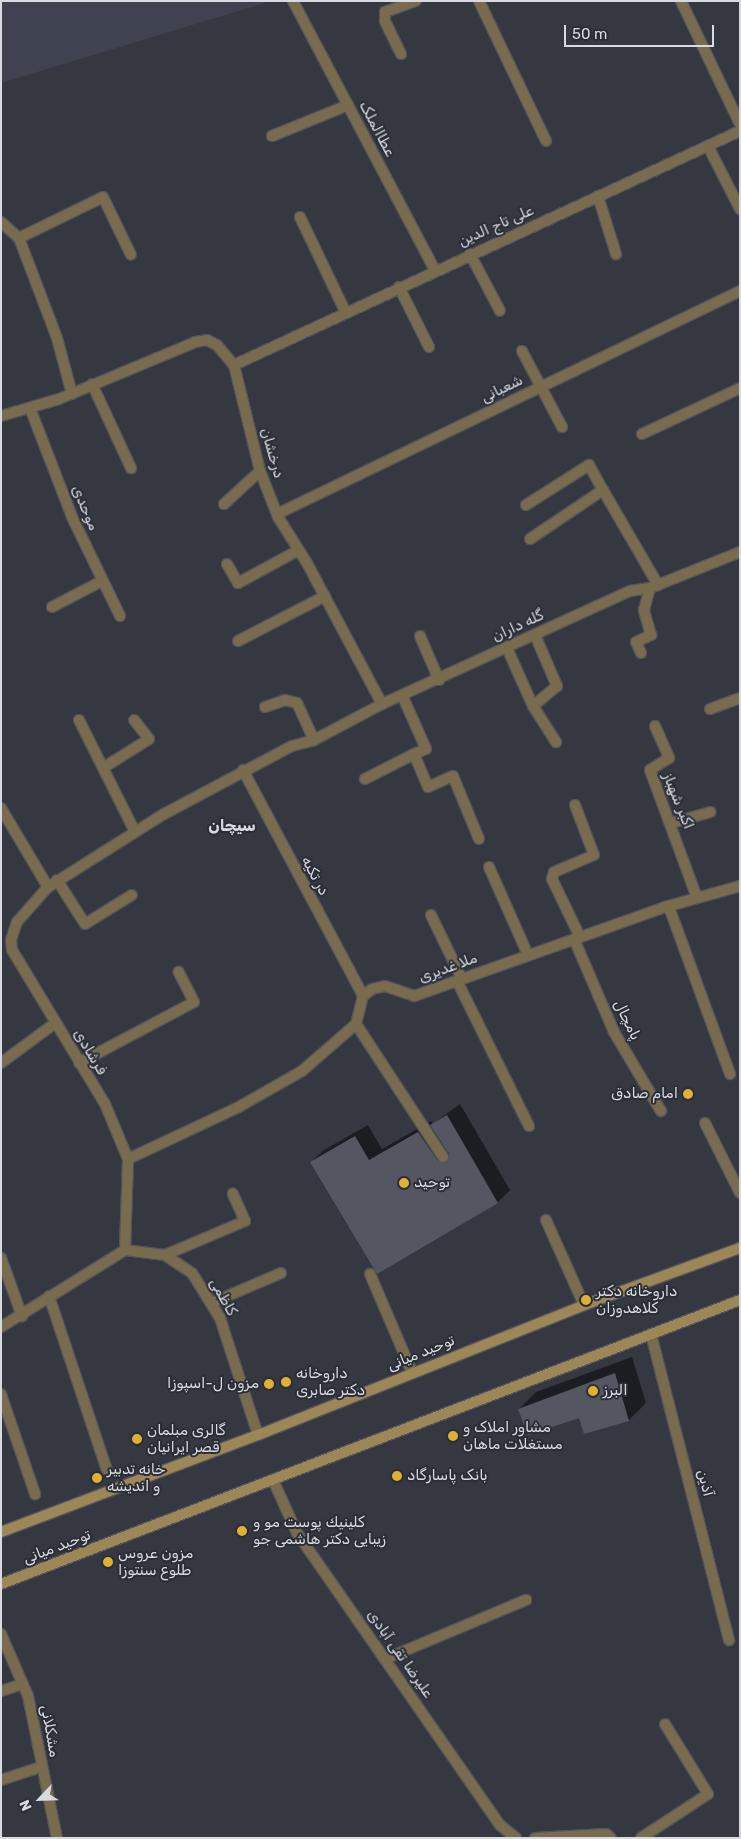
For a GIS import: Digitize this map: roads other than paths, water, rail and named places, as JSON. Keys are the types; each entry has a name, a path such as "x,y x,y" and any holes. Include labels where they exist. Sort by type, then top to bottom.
{"main road":[{"name":"توحید میانی","path":"1,1532 258,1435 584,1305 740,1248"},
{"name":"توحید میانی","path":"1,1584 740,1300"}],"street":[{"name":"عطاالملک","path":"293,1 435,270"},
{"path":"401,54 384,16 385,12 416,1"},
{"path":"479,1 546,141"},
{"path":"681,1 740,124"},
{"path":"272,136 348,105"},
{"name":"علی تاج الدین","path":"234,365 346,311 740,131"},
{"path":"708,146 740,209"},
{"path":"598,196 616,254"},
{"path":"19,238 103,197 130,255"},
{"path":"300,218 346,311"},
{"path":"1,222 19,238 57,338 72,394"},
{"path":"470,254 500,310"},
{"path":"399,287 429,347"},
{"name":"شعبانی","path":"277,514 740,291"},
{"name":"درخشان","path":"1,416 72,394 92,384 201,341 217,346 234,365 260,471 277,514 325,596 382,704"},
{"path":"522,352 562,427"},
{"path":"92,384 131,468"},
{"path":"642,434 740,388"},
{"name":"موحدی","path":"30,408 72,517 120,616"},
{"path":"526,505 589,465 654,586 644,610 651,635 636,642 641,653"},
{"path":"224,504 260,471"},
{"path":"530,539 604,490"},
{"path":"227,564 238,583 298,550"},
{"name":"گله داران","path":"243,770 292,746 314,740 382,704 439,680 630,591 654,586 740,552"},
{"path":"52,607 102,581"},
{"path":"238,641 325,596"},
{"path":"533,706 556,686 535,635"},
{"path":"420,636 439,680"},
{"path":"506,648 533,706 556,742"},
{"path":"365,779 426,749 402,695"},
{"path":"710,709 740,698"},
{"path":"266,707 285,700 297,703 314,740"},
{"path":"79,720 135,832"},
{"path":"103,768 149,739 134,720"},
{"name":"اکبر شهباز","path":"655,726 669,758 650,770 672,824 697,898"},
{"path":"414,754 428,787 453,776 479,839"},
{"name":"فرشادی","path":"125,1250 128,1159 105,1104 6,942 17,922 48,887 57,880 197,795 243,770"},
{"name":"در تکیه","path":"243,770 363,996"},
{"name":"پامچال","path":"575,805 594,855 554,872 552,878 614,1032 661,1111"},
{"path":"1,808 48,887"},
{"path":"672,824 710,812"},
{"path":"489,867 528,955"},
{"path":"57,880 85,924 132,895"},
{"name":"ملا غدیری","path":"363,996 384,986 414,996 669,906 740,886"},
{"path":"669,906 730,1074"},
{"path":"431,915 459,980 529,1126"},
{"path":"79,1063 194,1002 179,972"},
{"path":"128,1159 237,1108 302,1071 356,1024 363,996"},
{"path":"1,1063 56,1023"},
{"path":"356,1024 443,1157"},
{"path":"705,1123 740,1194"},
{"path":"165,1255 245,1221 233,1194"},
{"path":"546,1220 584,1305"},
{"path":"1,1327 22,1316 49,1296 125,1250"},
{"name":"کاظمی","path":"125,1250 165,1255 192,1273 220,1318 258,1435"},
{"path":"1,1258 22,1316"},
{"path":"211,1303 281,1273"},
{"path":"370,1274 412,1372"},
{"path":"49,1296 108,1470"},
{"name":"آذین","path":"652,1334 729,1640"},
{"path":"1,1394 35,1494"},
{"name":"علیرضا تقی آبادی","path":"272,1480 297,1533 500,1825 516,1838"},
{"path":"385,1659 526,1600"},
{"name":"مشکلانی","path":"1,1634 28,1696 57,1838"},
{"path":"1,1691 22,1684"},
{"path":"641,1838 708,1794 665,1724"},
{"path":"1,1780 41,1767"},
{"path":"534,1838 606,1834 611,1838"}],"place":[{"name":"امام صادق","path":"688,1094"},
{"name":"توحید","path":"404,1183"},
{"name":"داروخانه دکتر کلاهدوزان","path":"586,1300"},
{"name":"داروخانه دکتر صابری","path":"286,1382"},
{"name":"مزون ل-اسپوزا","path":"269,1384"},
{"name":"البرز","path":"593,1391"},
{"name":"مشاور املاک و مستغلات ماهان","path":"453,1436"},
{"name":"گالری مبلمان قصر ایرانیان","path":"137,1439"},
{"name":"بانک پاسارگاد","path":"397,1476"},
{"name":"خانه تدبیر و اندیشه","path":"97,1478"},
{"name":"كلينيك پوست مو و زيبايى دکتر هاشمی جو","path":"242,1531"},
{"name":"مزون عروس طلوع سنتوزا","path":"108,1562"}],"district":[{"name":"سیچان","path":"232,826"}]}
